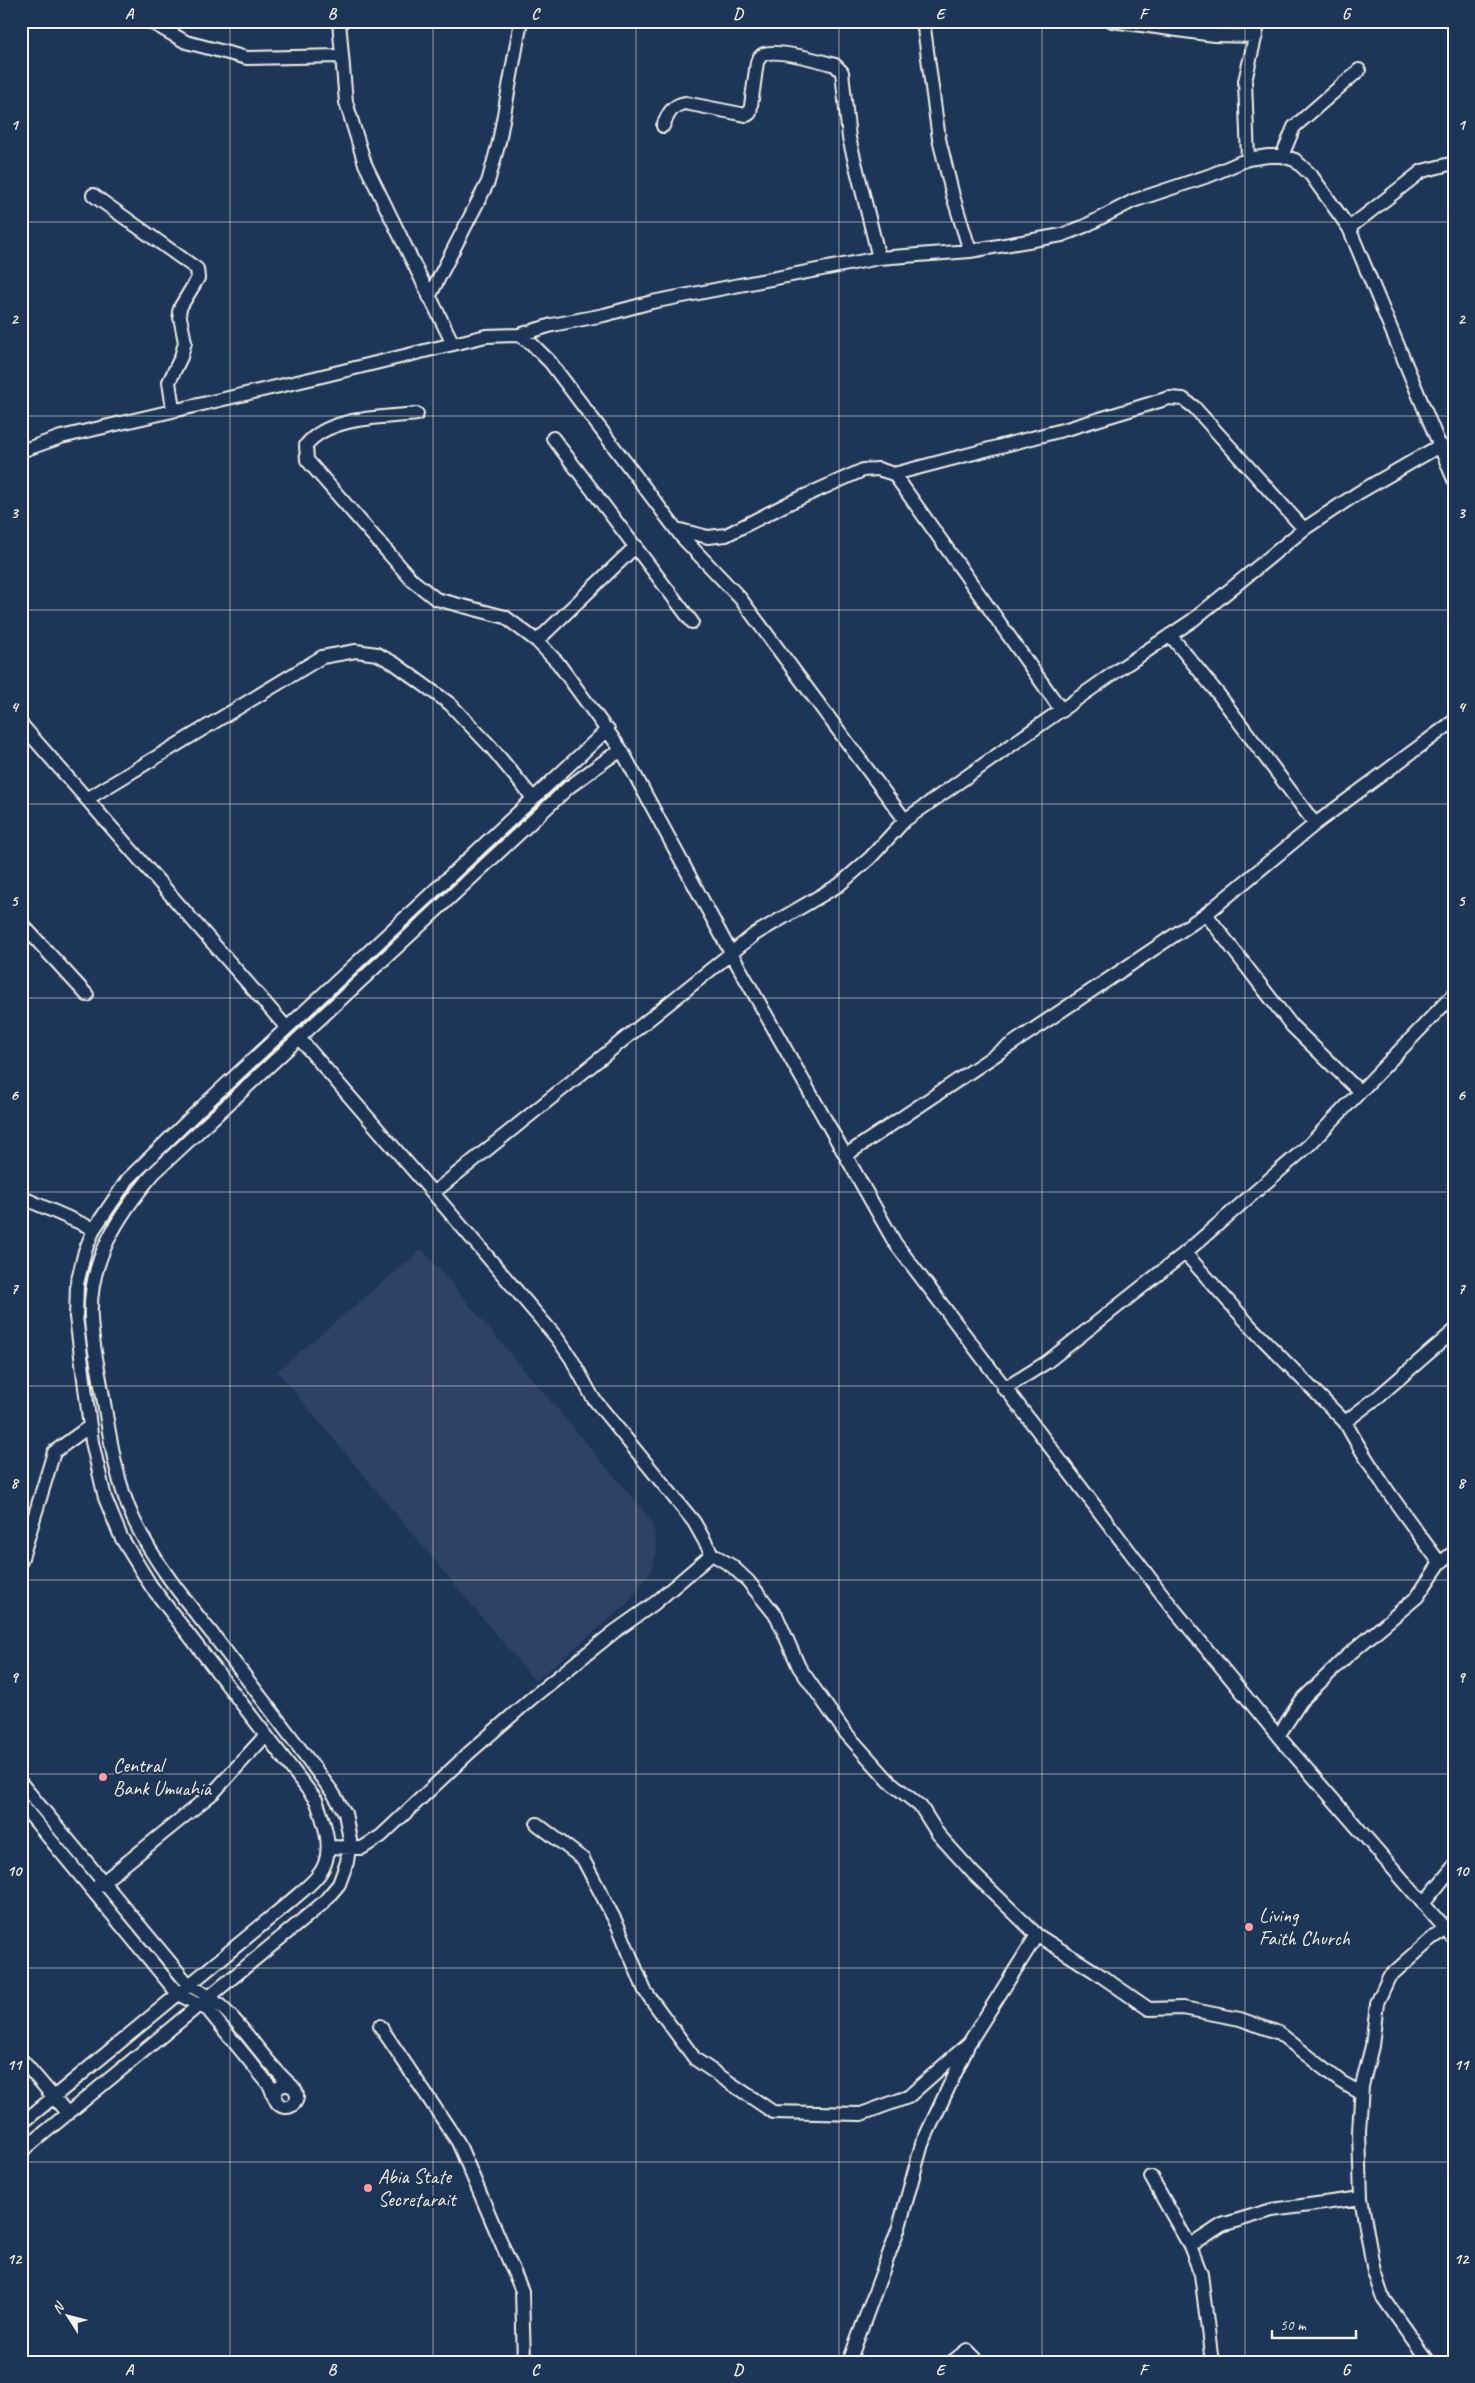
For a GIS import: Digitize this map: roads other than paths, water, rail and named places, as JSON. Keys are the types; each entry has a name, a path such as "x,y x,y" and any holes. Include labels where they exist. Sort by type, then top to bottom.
{"street":[{"path":"149,21 186,42 247,58 341,56"},
{"path":"339,21 346,102 365,164 453,344"},
{"path":"429,297 488,182 499,142 521,21"},
{"path":"923,21 939,139 953,196 970,251"},
{"path":"1112,21 1214,35 1256,36"},
{"path":"1248,159 1245,81 1259,21"},
{"path":"662,126 671,109 685,103 747,115 750,113 757,62 759,57 766,53 776,53 835,65 842,72 849,138 879,258"},
{"path":"1282,156 1294,127 1359,70"},
{"path":"21,451 61,437 486,336 519,335 560,323 604,315 652,302 879,258 923,257 1062,235 1086,226 1133,201 1211,175 1248,159 1282,156 1295,160 1311,175 1349,228 1454,480"},
{"path":"1349,228 1422,171 1454,163"},
{"path":"93,195 197,269 198,278 179,312 185,342 181,357 168,382 173,410"},
{"path":"519,335 531,343 550,362 676,529 740,598 905,820"},
{"path":"676,529 708,537 726,535 789,503 863,470 878,469 894,474 1070,428 1169,398 1183,399 1194,407 1304,529"},
{"path":"417,414 350,421 314,435 306,445 307,460 412,580 436,599 506,617 537,641 558,663 608,729 622,751 730,954 895,1243 1004,1389 1168,1602 1278,1736 1454,1939"},
{"path":"553,438 692,622"},
{"path":"433,1193 755,934 838,885 870,858 905,820 1193,620 1304,529 1374,483 1441,445"},
{"path":"894,474 1062,711"},
{"path":"537,641 636,546"},
{"path":"1170,635 1219,695 1315,824"},
{"path":"87,799 322,657 356,651 377,654 394,663 450,704 491,747 533,798"},
{"path":"846,1156 1206,914 1315,824 1454,721"},
{"path":"21,724 287,1028"},
{"path":"21,2124 318,1877 328,1854 327,1829 316,1800 151,1586 121,1537 105,1498 90,1426 76,1317 76,1284 85,1251 94,1228 128,1179 196,1112 608,729"},
{"path":"21,2152 322,1903 339,1884 347,1862 350,1840 345,1813 333,1793 168,1577 151,1552 133,1517 120,1483 110,1438 90,1318 92,1289 108,1237 136,1194 154,1173 569,787 622,751"},
{"path":"446,880 457,891"},
{"path":"1206,914 1292,1026 1360,1092"},
{"path":"21,923 87,995"},
{"path":"1004,1389 1047,1362 1185,1253 1309,1145 1454,994"},
{"path":"299,1038 557,1338 571,1358 593,1398 694,1522 712,1554 732,1566 748,1581 777,1617 799,1668 844,1730 889,1781 921,1807 938,1834 974,1874 1037,1935 1094,1970 1149,2009 1183,2008 1240,2019 1279,2033 1341,2082 1361,2093"},
{"path":"196,1112 207,1123"},
{"path":"21,1197 94,1228"},
{"path":"1185,1253 1259,1335 1345,1422 1358,1446 1387,1490 1440,1563"},
{"path":"1345,1422 1380,1396 1454,1331"},
{"path":"21,1562 54,1452 90,1426"},
{"path":"1278,1736 1301,1701 1346,1657 1417,1597 1440,1563 1454,1552"},
{"path":"328,1847 362,1848 381,1836 470,1752 533,1697 614,1632 655,1603 712,1554"},
{"path":"92,1891 214,1792 266,1735"},
{"path":"21,1783 189,1985 210,1997 224,2009 279,2075 292,2086 298,2096 293,2105 282,2107 275,2099 270,2086 208,2010 178,1994 21,1804"},
{"path":"537,1824 583,1859 618,1926 645,1991 695,2059 773,2112 860,2114 908,2097 969,2043"},
{"path":"1423,1904 1454,1866"},
{"path":"1429,2362 1382,2296 1374,2272 1361,2198 1359,2131 1361,2093 1372,2046 1377,2003 1383,1987 1389,1977 1444,1928"},
{"path":"849,2362 899,2226 922,2144 969,2043 1037,1935"},
{"path":"380,2026 458,2142 522,2291 524,2362"},
{"path":"21,2059 68,2114"},
{"path":"275,2099 275,2092 280,2086 292,2086"},
{"path":"1151,2177 1190,2246 1201,2274 1212,2362"},
{"path":"1190,2246 1222,2225 1272,2210 1361,2198"},
{"path":"952,2362 967,2350 979,2362"}],"place":[{"name":"Central Bank Umuahia","path":"103,1777"},
{"name":"Living Faith Church","path":"1249,1927"},
{"name":"Abia State Secretarait","path":"368,2188"}]}
